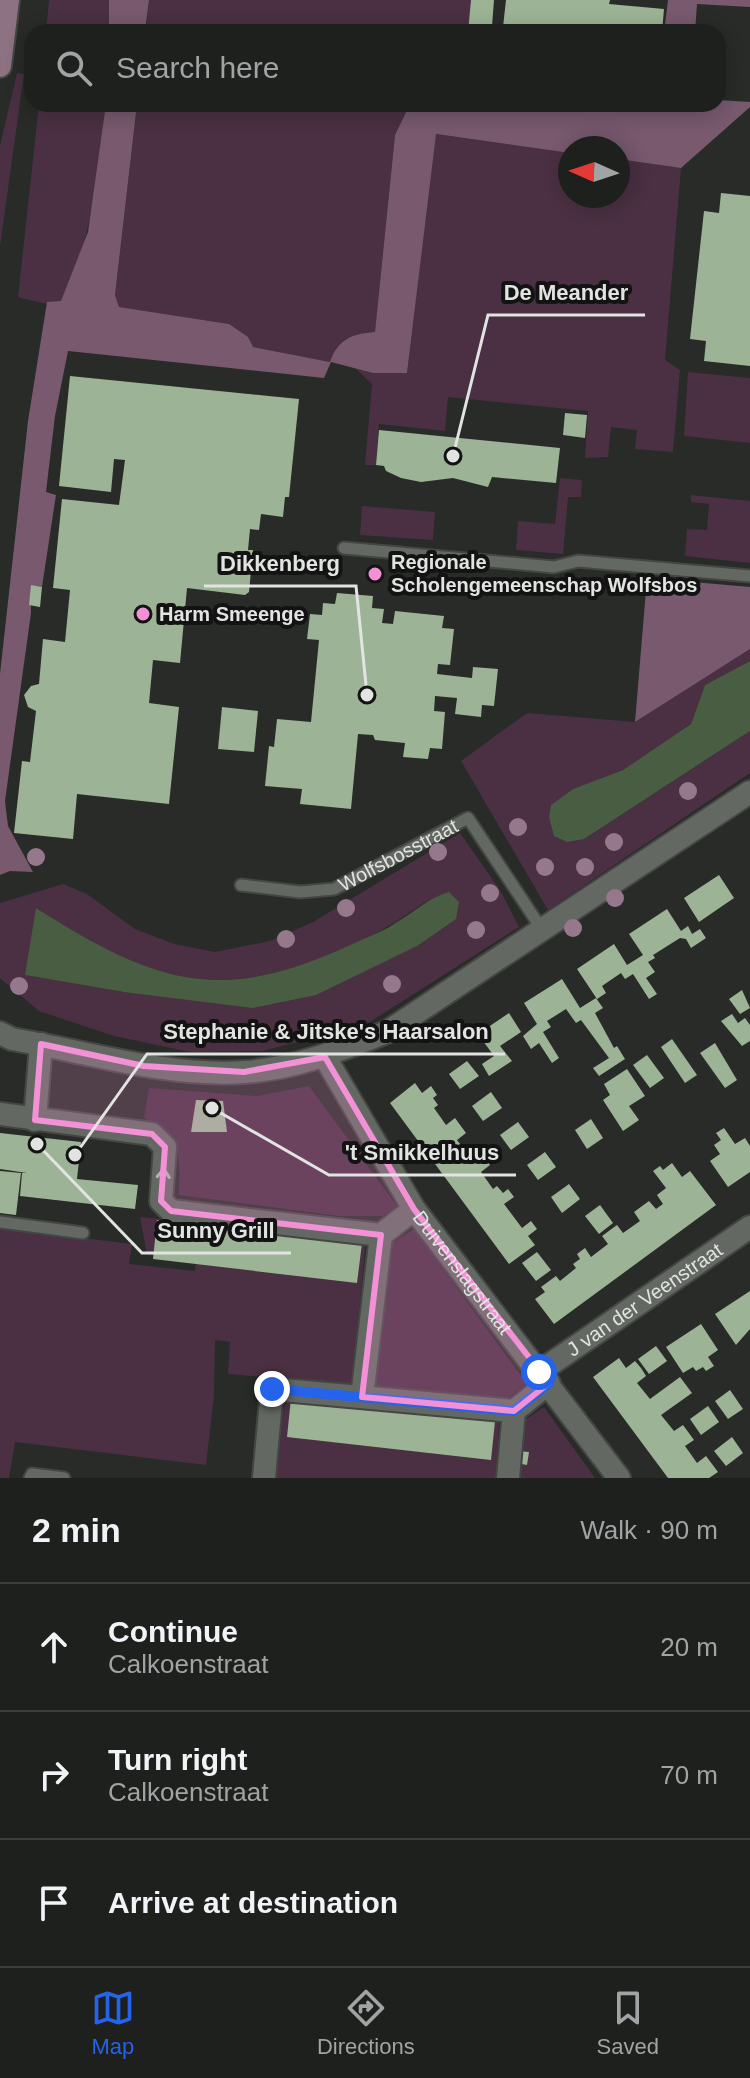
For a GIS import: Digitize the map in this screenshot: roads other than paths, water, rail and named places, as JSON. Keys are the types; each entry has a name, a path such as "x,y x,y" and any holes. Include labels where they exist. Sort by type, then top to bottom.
{"main road":[{"path":"0,66 8,0"}],"street":[{"path":"4,1038 144,1066 244,1072 325,1057 387,1032 750,792"},
{"path":"35,1120 41,1044"},
{"name":"Duivenslagstraat","path":"325,1057 414,1209 619,1478"},
{"path":"0,1114 152,1134 165,1147 161,1201 171,1211 381,1235 414,1209"},
{"name":"J van der Veenstraat","path":"514,1411 544,1378 750,1227"},
{"path":"362,1397 381,1235"},
{"path":"264,1478 272,1389 514,1411 508,1478"}],"lane":[{"path":"344,548 554,567 578,561 750,576"},
{"name":"Wolfsbosstraat","path":"241,885 300,892 334,889 468,818 543,931"},
{"path":"0,1222 83,1233"},
{"path":"30,1478 32,1474 64,1478"}],"place":[{"name":"De Meander","path":"453,456"},
{"name":"Regionale Scholengemeenschap Wolfsbos","path":"375,574"},
{"name":"Harm Smeenge","path":"143,614"},
{"name":"Dikkenberg","path":"367,695"},
{"name":"'t Smikkelhuus","path":"212,1108"},
{"name":"Sunny Grill","path":"37,1144"},
{"name":"Stephanie & Jitske's Haarsalon","path":"75,1155"}]}
